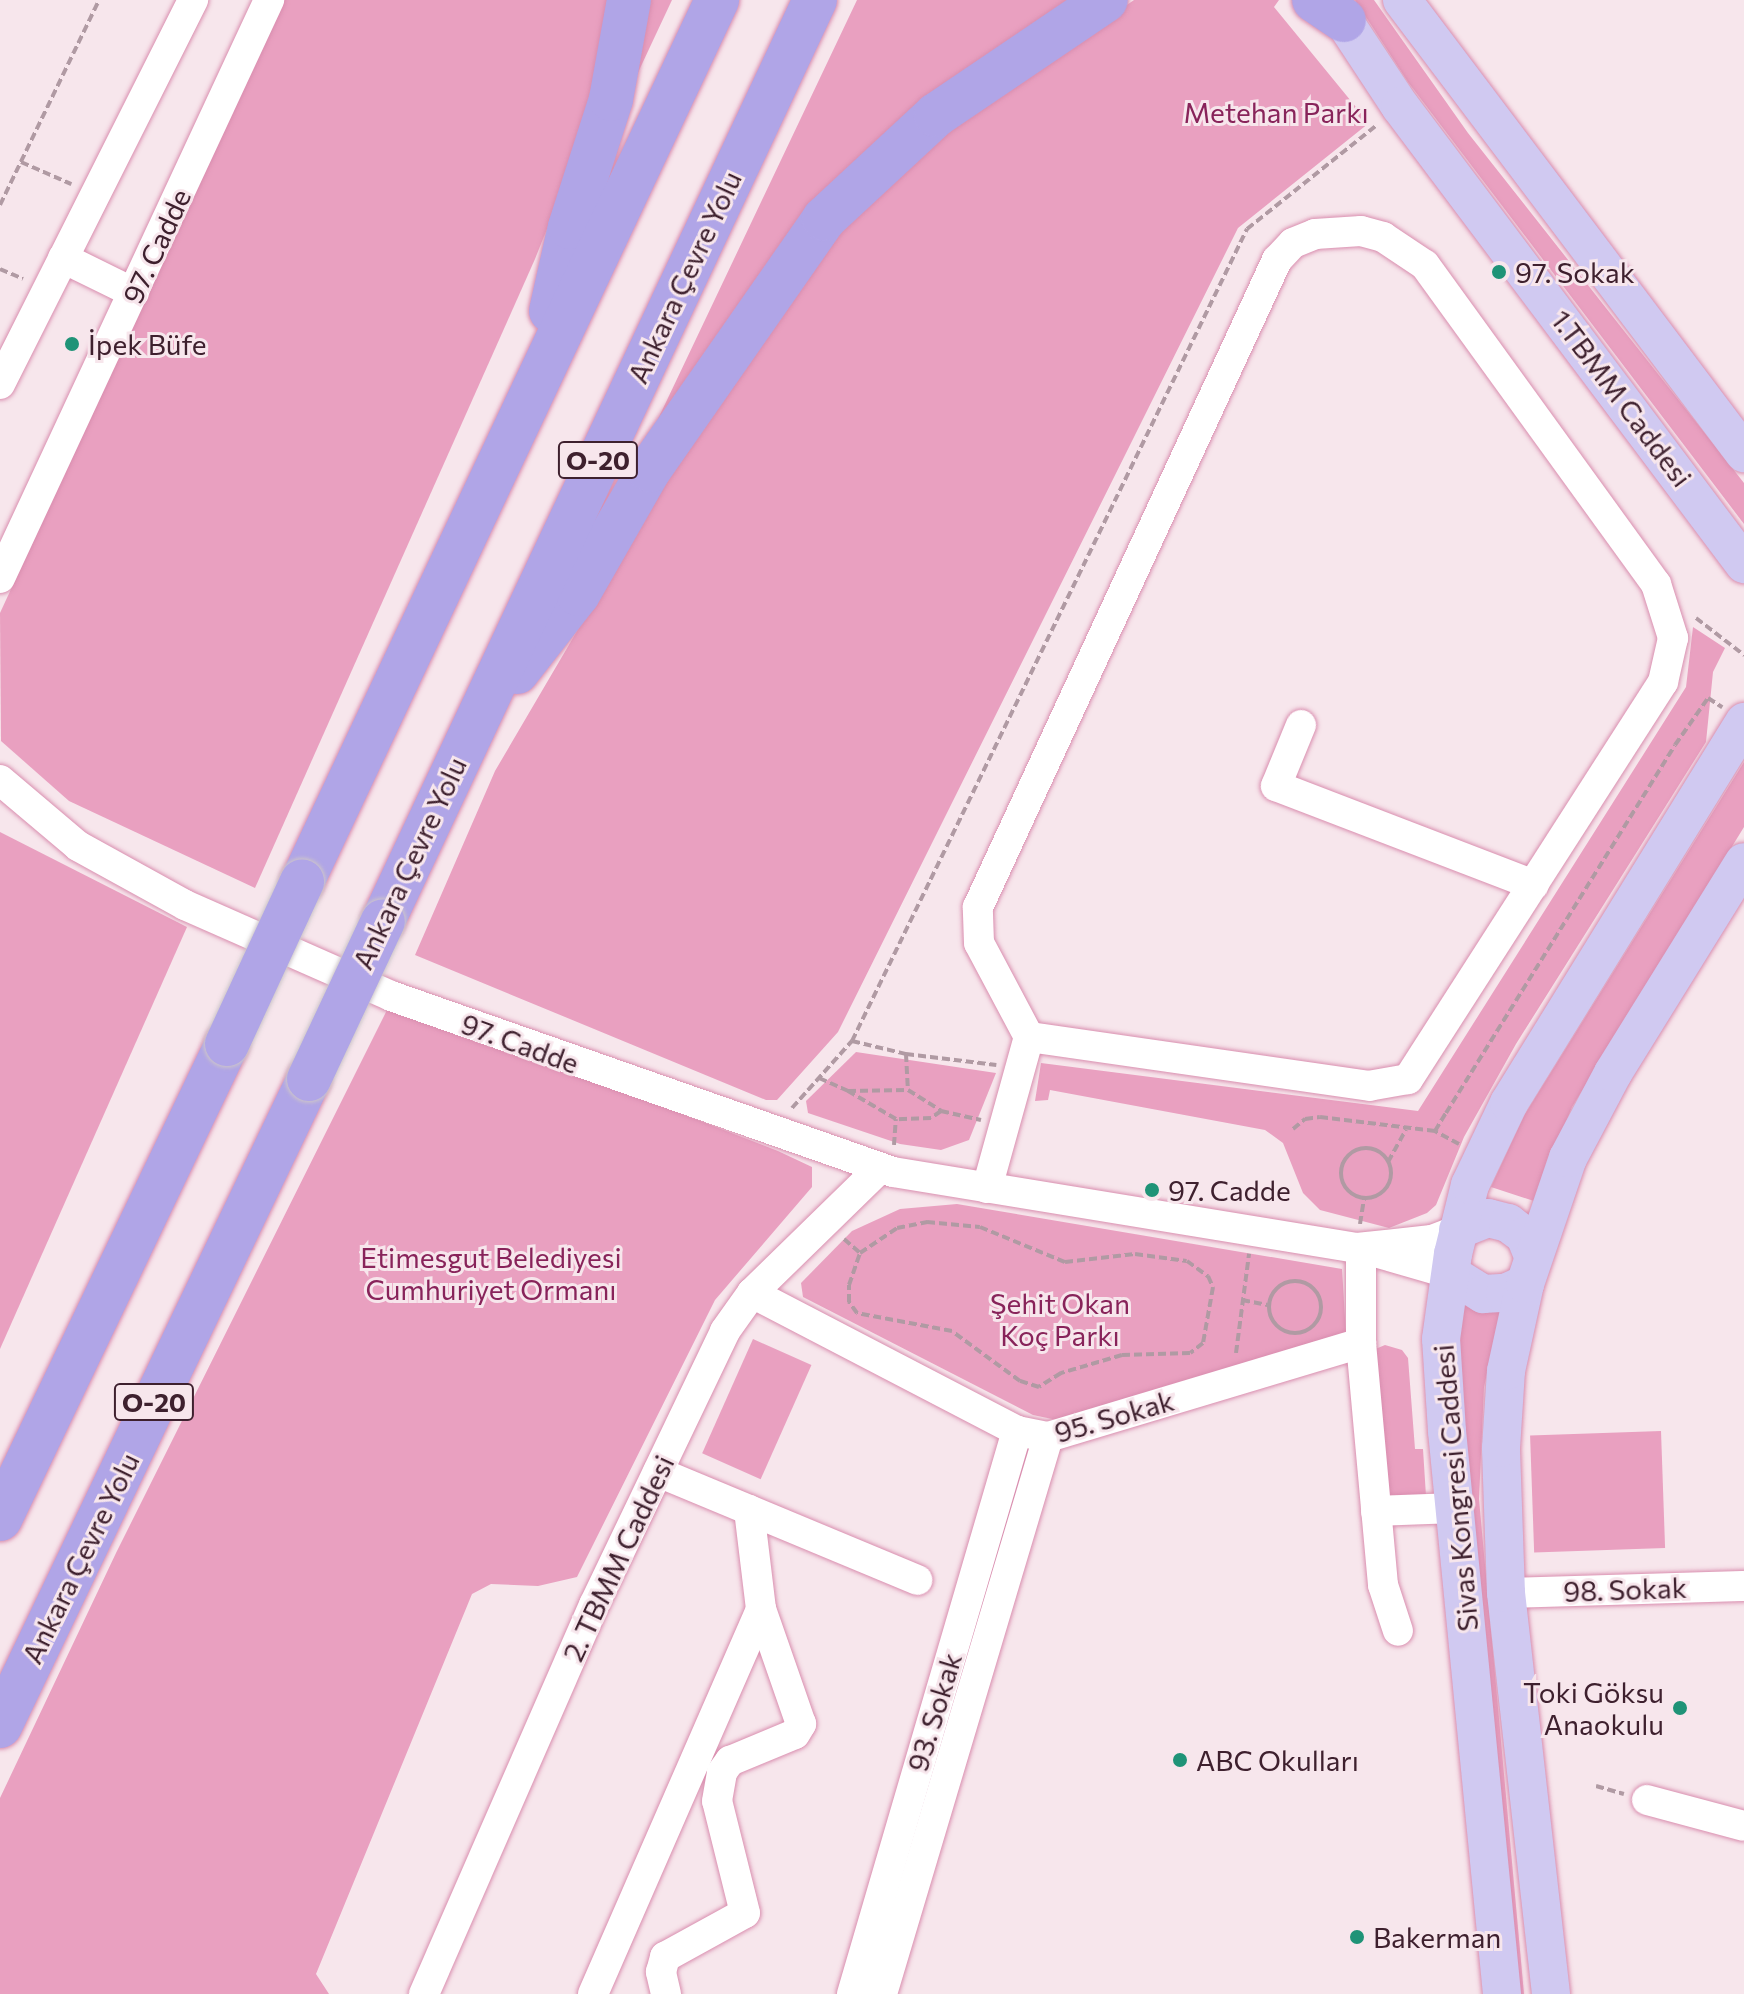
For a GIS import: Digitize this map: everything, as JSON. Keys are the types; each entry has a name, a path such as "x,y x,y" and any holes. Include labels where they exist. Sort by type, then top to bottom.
{"highway":[{"path":"532,392 570,227 611,99 629,0"},
{"name":"O-20","path":"0,1519 227,1044 717,0"},
{"name":"Ankara Çevre Yolu","path":"0,1726 309,1079 815,0"},
{"path":"467,737 578,594 649,470 824,219 936,115 1106,0"}],"main road":[{"path":"1402,0 1744,453"},
{"name":"1.TBMM Caddesi","path":"1329,7 1400,106 1741,555"},
{"name":"Sivas Kongresi Caddesi","path":"1502,1994 1454,1508 1441,1339 1458,1230 1481,1157 1509,1103 1738,718"},
{"name":"Sivas Kongresi Caddesi","path":"1551,1994 1506,1593 1503,1391 1529,1270 1557,1183 1589,1116 1744,862"},
{"path":"1451,1274 1483,1294 1505,1293 1529,1270 1525,1236 1498,1219 1477,1220 1458,1230"}],"street":[{"path":"0,384 193,0"},
{"name":"97. Cadde","path":"0,578 269,0"},
{"path":"987,1188 1029,1037 979,943 978,907 1277,260 1293,243 1315,234 1361,231 1414,254 1656,584 1670,616 1673,638 1663,682 1416,1072 1396,1084 1370,1086 1029,1037"},
{"path":"63,258 134,293"},
{"path":"1301,725 1276,786 1534,885"},
{"name":"97. Cadde","path":"0,780 78,846 185,905 391,996 771,1132 880,1168 1364,1249 1451,1274"},
{"name":"2. TBMM Caddesi","path":"424,1994 658,1472 725,1331 752,1293 880,1168"},
{"name":"97. Cadde","path":"1364,1249 1432,1240 1458,1230"},
{"path":"1364,1249 1361,1343 1383,1585 1398,1631"},
{"name":"95. Sokak","path":"752,1293 1017,1431 1048,1437 1361,1343"},
{"name":"93. Sokak","path":"852,1994 1017,1431"},
{"name":"93. Sokak","path":"882,1994 1048,1437"},
{"path":"658,1472 917,1580"},
{"path":"1376,1511 1454,1508"},
{"path":"666,1994 661,1972 665,1957 745,1913 717,1801 722,1772 730,1761 795,1734 801,1724 761,1609 749,1510"},
{"name":"98. Sokak","path":"1506,1593 1744,1586"},
{"path":"593,1994 761,1609"},
{"path":"1647,1800 1744,1826"},
{"path":"905,1810 934,1818"}],"path":[{"path":"0,205 99,0"},
{"path":"771,1132 852,1041 1247,229 1400,106"},
{"path":"21,162 95,194"},
{"path":"1670,616 1693,616 1744,655"},
{"path":"1435,1131 1708,698 1738,718"},
{"path":"852,1041 906,1054 1020,1068"},
{"path":"906,1054 908,1090"},
{"path":"819,1078 896,1119 931,1118 941,1111"},
{"path":"848,1091 908,1090 933,1101 941,1111 1003,1124"},
{"path":"1293,1129 1305,1119 1320,1117 1406,1130 1435,1131 1481,1157"},
{"path":"1388,1162 1374,1150 1357,1150 1344,1160 1343,1185 1356,1197 1379,1195 1389,1183 1388,1162 1406,1130"},
{"path":"956,1223 980,1227 1054,1260 1170,1255 1208,1276 1215,1298 1199,1350 1122,1355 1029,1386 952,1331 857,1313 849,1302 849,1285 860,1253 897,1228 956,1223"},
{"path":"1232,1382 1253,1232"},
{"path":"1297,1280 1314,1287 1321,1304 1318,1321 1295,1333 1273,1322 1268,1306 1281,1284 1297,1280"},
{"path":"1242,1300 1268,1306"}],"green space":[{"path":"283,0 616,0 584,136 535,259 255,888 69,801 1,741 0,613"},
{"path":"647,0 672,0 634,81"},
{"path":"857,0 1077,0 958,78 639,459"},
{"name":"Metehan Parkı","path":"1134,0 1279,0 1274,7 1369,123 1238,228 838,1032 777,1100 766,1100 415,955 495,771 675,464 825,247 920,149"},
{"path":"1355,0 1374,0 1468,133 1744,483 1744,524 1408,82"},
{"path":"1693,627 1725,648 1713,672 1706,742 1516,1044 1464,1137 1436,1205 1427,1213 1389,1228 1320,1210 1303,1193 1283,1143 1265,1130 1050,1090 1048,1100 1035,1101 1041,1063 1418,1111 1686,687"},
{"path":"1744,762 1744,827 1572,1107 1534,1201 1491,1187 1524,1116"},
{"path":"0,832 187,927 0,1349"},
{"name":"Etimesgut Belediyesi Cumhuriyet Ormanı","path":"391,1002 778,1151 812,1167 812,1187 715,1300 577,1577 538,1586 491,1584 472,1594 316,1974 329,1994 0,1994 0,1798 116,1553"},
{"path":"856,1052 996,1073 969,1140 941,1150 900,1144 808,1113 806,1101"},
{"name":"Şehit Okan Koç Parkı","path":"957,1204 1342,1269 1346,1334 1057,1420 1033,1415 803,1297 801,1283 852,1231 900,1209"},
{"path":"1459,1297 1502,1304 1484,1387 1479,1499 1524,1994 1513,1994 1457,1442"},
{"path":"753,1339 811,1365 761,1479 702,1453"},
{"path":"1385,1345 1402,1350 1408,1358 1415,1449 1423,1449 1426,1496 1384,1498 1373,1350"},
{"path":"1661,1431 1665,1548 1534,1553 1530,1436"}],"place":[{"name":"97. Sokak","path":"1499,272"},
{"name":"İpek Büfe","path":"72,344"},
{"name":"97. Cadde","path":"1152,1190"},
{"name":"Toki Göksu Anaokulu","path":"1680,1708"},
{"name":"ABC Okulları","path":"1180,1760"},
{"name":"Bakerman","path":"1357,1937"}]}
